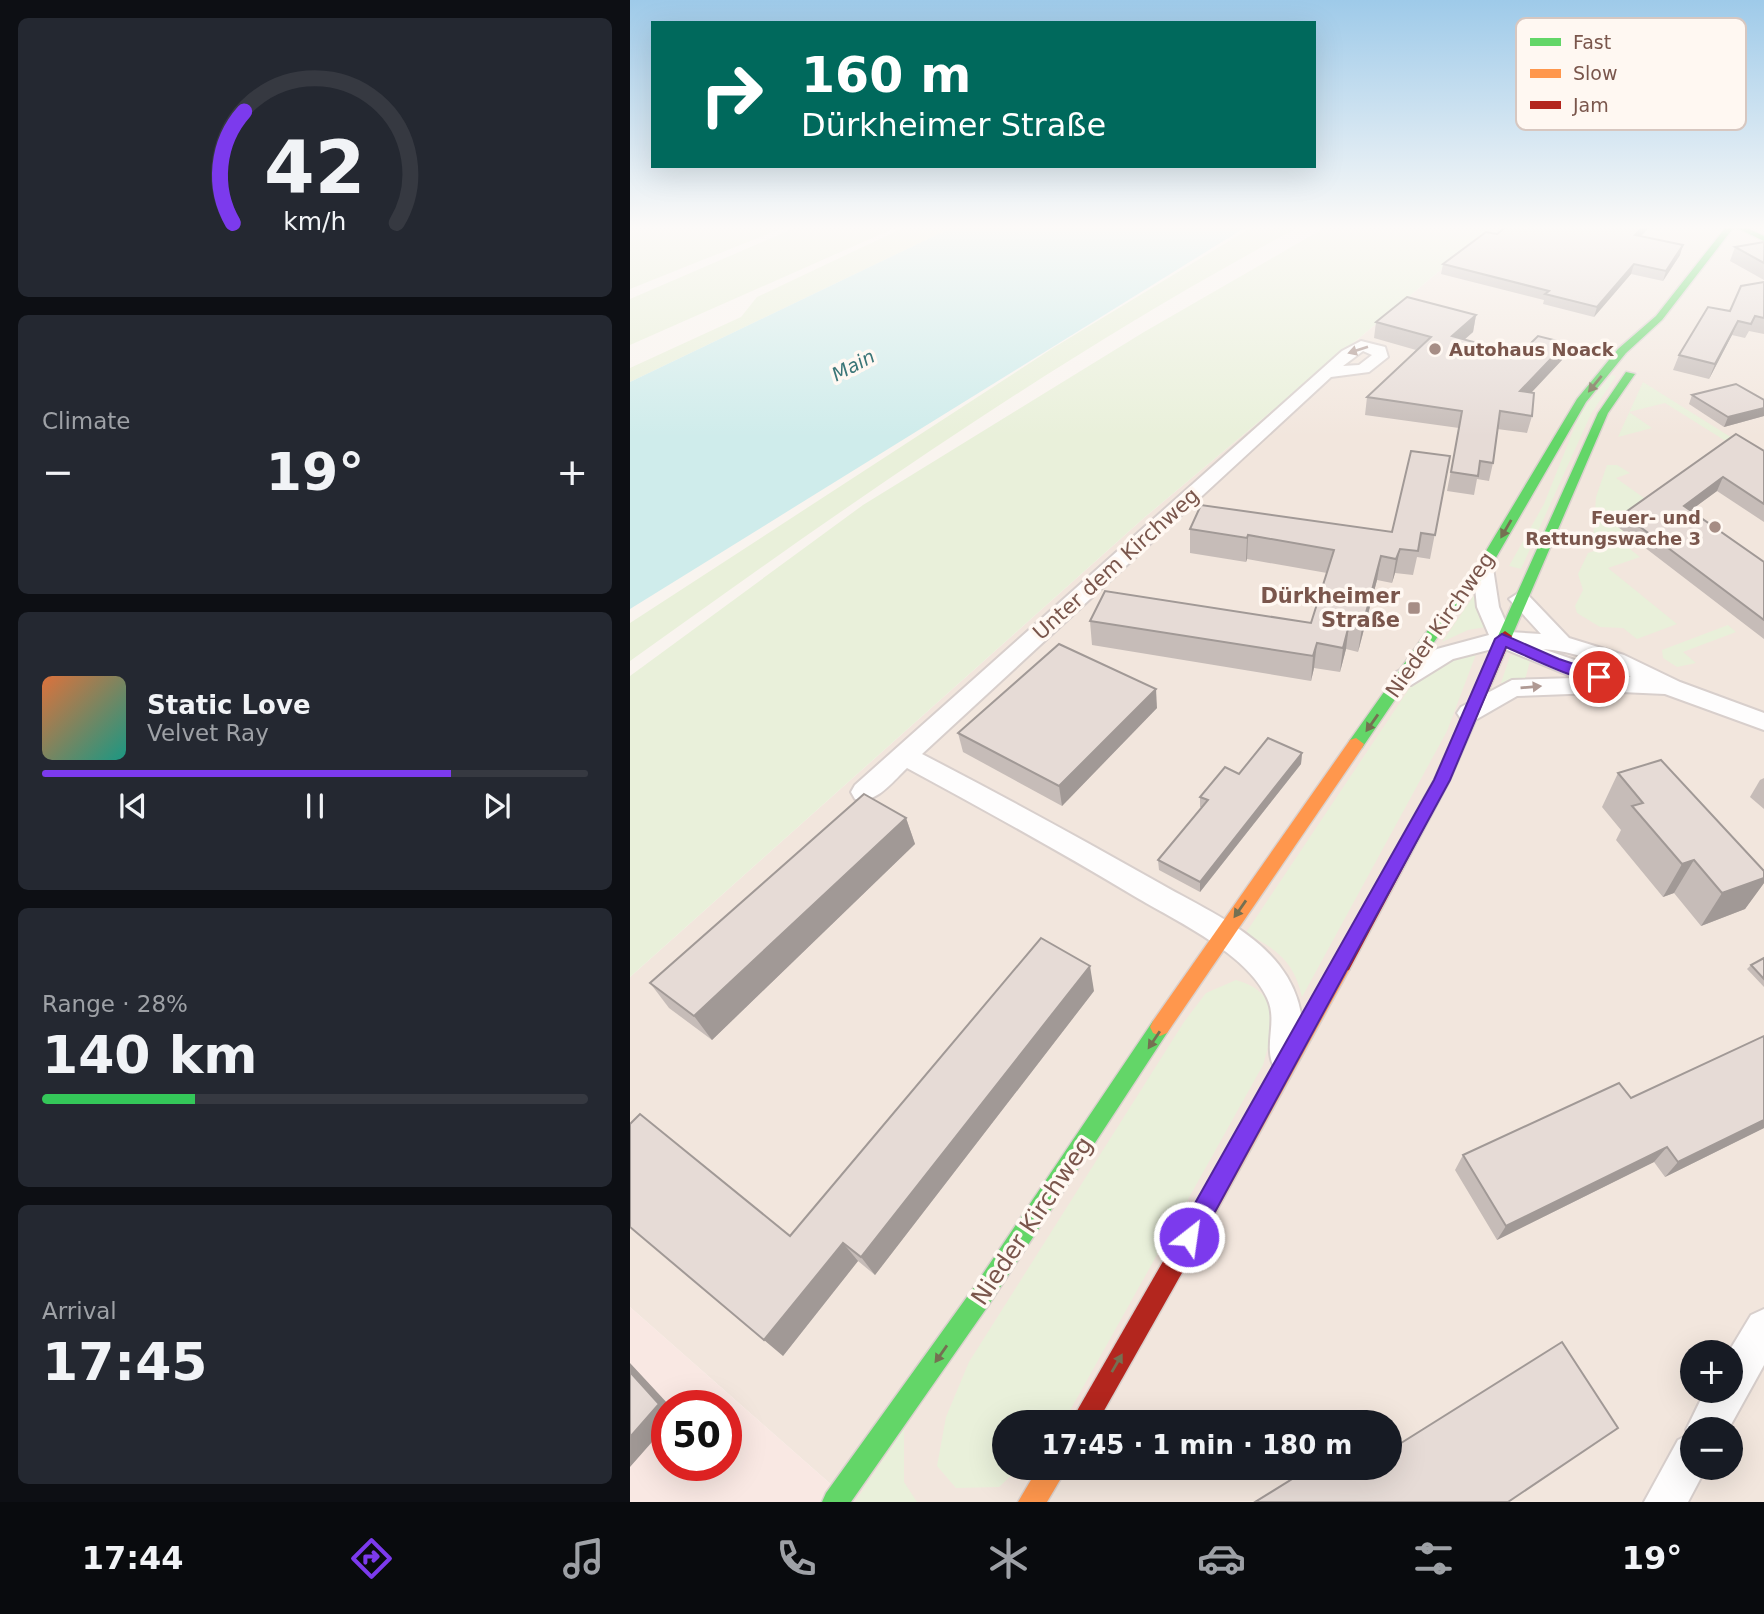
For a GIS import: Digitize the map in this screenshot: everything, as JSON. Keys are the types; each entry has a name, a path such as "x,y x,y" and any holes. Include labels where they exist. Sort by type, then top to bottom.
{"main road":[{"name":"Nieder Kirchweg","path":"835,1502 980,1298 1222,935 1440,623 1483,568 1581,401 1622,351 1659,318 1675,297"},
{"name":"Nieder Kirchweg","path":"1090,1410 1282,1073 1442,780 1520,599 1547,547 1603,413 1641,357 1659,318"},
{"path":"1031,1502 1047,1480"}],"street":[{"name":"Unter dem Kirchweg","path":"864,792 1326,373"},
{"path":"1483,568 1488,607 1502,639 1554,663 1621,684"},
{"path":"1520,599 1561,643"},
{"path":"1403,679 1445,654 1502,639 1561,643 1616,660 1672,688 1764,722"},
{"path":"1469,713 1512,688 1621,684 1672,688"},
{"path":"906,756 1052,834 1222,935"},
{"name":"Nieder Kirchweg","path":"1222,935 1264,969 1280,990 1288,1024 1282,1073"},
{"path":"1743,1364 1764,1328"},
{"path":"1665,1502 1680,1475"}],"shaded area":[{"path":"1408,297 1764,297 1764,1502 851,1502 742,1406 742,1390 724,1390 630,1307 630,977 1145,517"},
{"path":"630,1307 724,1390 651,1390 651,1481 742,1481 742,1406 851,1502 630,1502"}],"green space":[{"path":"634,297 738,297 630,345 630,299"},
{"path":"757,297 807,297 630,382 630,368 741,317"},
{"path":"1137,297 1175,297 1041,378 957,433 630,661 630,623 1053,348"},
{"path":"1205,297 1408,297 1145,517 630,977 630,676 863,505"},
{"path":"1612,375 1616,376 1591,414 1521,569 1509,566 1544,504 1581,411"},
{"path":"1643,382 1764,458 1764,465 1665,403 1629,412"},
{"path":"1629,412 1652,428 1618,437"},
{"path":"1607,465 1617,465 1630,473 1616,478 1651,503 1624,532 1593,542 1596,497"},
{"path":"1621,542 1640,557 1608,568 1677,624 1637,639 1623,628 1600,627 1577,613 1575,606 1583,590 1578,574 1588,553"},
{"path":"1475,594 1486,627 1468,630 1442,642"},
{"path":"1728,625 1736,632 1683,652 1696,663 1677,667 1663,658 1662,650"},
{"path":"1478,649 1447,731 1302,997 1294,975 1282,958 1266,945 1245,934 1417,677 1447,658"},
{"path":"1518,654 1530,661 1525,680 1501,683 1510,656"},
{"path":"1236,980 1262,994 1268,1003 1272,1025 1263,1065 1070,1410 992,1410 992,1480 1006,1480 999,1487 956,1488 937,1466 946,1417 969,1362 1184,1022 1206,993"},
{"path":"904,1428 904,1482 917,1502 855,1502"}],"water":[{"name":"Main","path":"807,297 1133,297 630,609 630,382"}],"building":[{"path":"1407,297 1476,315 1452,336 1519,355 1538,336 1566,343 1520,391 1534,393 1532,416 1500,411 1493,463 1480,461 1478,476 1451,472 1462,411 1367,397 1431,337 1376,322"},
{"path":"1557,297 1606,297 1597,307"},
{"path":"1736,297 1764,297 1764,318 1755,316 1751,324 1738,321 1715,364 1679,355 1708,307 1730,311"},
{"path":"1736,384 1764,400 1764,408 1728,417 1692,395"},
{"path":"1736,434 1764,451 1764,504 1723,477 1684,506 1764,562 1764,620 1623,514"},
{"path":"1411,451 1450,456 1435,535 1421,533 1418,551 1400,549 1396,559 1381,556 1362,628 1349,625 1343,648 1317,643 1313,656 1090,621 1105,591 1311,623 1334,550 1248,535 1247,538 1190,529 1201,505 1392,532"},
{"path":"1059,644 1156,689 1059,786 958,733"},
{"path":"1268,738 1302,753 1200,882 1158,860 1208,800 1200,797 1225,767 1239,774"},
{"path":"1661,760 1764,871 1764,878 1722,893 1694,860 1682,864 1632,806 1643,803 1618,773"},
{"path":"864,794 906,818 694,1016 650,983"},
{"path":"1041,938 1090,966 861,1257 843,1243 764,1340 630,1227 630,1124 640,1114 790,1236"},
{"path":"1764,958 1764,979 1751,965"},
{"path":"1764,1036 1764,1120 1678,1162 1667,1147 1506,1226 1463,1155 1619,1083 1631,1098"},
{"path":"1562,1342 1618,1428 1508,1502 1255,1502 1291,1480 1402,1480 1402,1442"},
{"path":"630,1372 651,1395 651,1413 630,1437"}],"traffic: fast":[{"path":"1356,744 1440,623 1483,568 1581,401 1622,351 1659,318 1675,297"},
{"path":"1505,636 1603,413 1630,374"},
{"path":"835,1502 980,1298 1160,1027"}],"traffic: slow":[{"path":"1160,1027 1356,744"},
{"path":"1196,1226 1342,964"},
{"path":"1031,1502 1046,1480"}],"traffic: jam":[{"path":"1342,964 1442,780 1505,636"},
{"path":"1090,1410 1196,1226"}],"place":[{"name":"Autohaus Noack","path":"1435,349"},
{"name":"Feuer- und Rettungswache 3","path":"1715,527"},
{"name":"Dürkheimer Straße","path":"1414,608"}],"route":[{"path":"1189,1237 1442,780 1502,639 1554,663 1599,677"}]}
